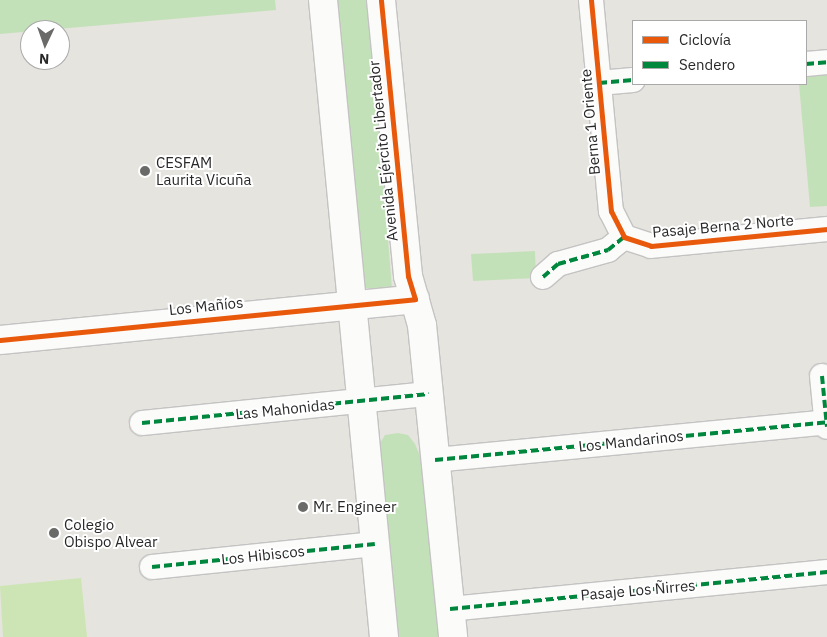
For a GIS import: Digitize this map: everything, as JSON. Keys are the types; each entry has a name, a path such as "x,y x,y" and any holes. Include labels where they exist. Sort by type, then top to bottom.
{"main road":[{"path":"323,0 384,637"},
{"name":"Avenida Ejército Libertador","path":"381,0 408,276 422,325 452,637"},
{"name":"Los Mañíos","path":"0,340 415,299"}],"street":[{"name":"Berna 1 Oriente","path":"591,0 611,211 624,237"},
{"path":"807,64 827,62"},
{"path":"599,83 632,80"},
{"name":"Pasaje Berna 2 Norte","path":"624,237 651,246 827,229"},
{"path":"543,277 558,264 608,250 624,237"},
{"path":"822,376 827,427"},
{"name":"Las Mahonidas","path":"142,423 429,394"},
{"name":"Los Mandarinos","path":"435,460 826,422"},
{"name":"Los Hibiscos","path":"152,567 375,544"},
{"name":"Pasaje Los Ñirres","path":"450,609 827,572"}],"green space":[{"path":"0,0 275,0 276,10 70,28 70,20 20,20 20,32 0,34"},
{"path":"335,0 369,0 392,289 363,288"},
{"path":"827,73 827,206 810,207 799,85 807,85 807,75"},
{"path":"535,251 536,278 473,281 471,254"},
{"path":"398,433 408,435 415,444 423,463 439,637 395,637 379,445 385,435"},
{"path":"81,578 87,637 3,637 0,586"}],"marked path":[{"path":"807,64 827,62"},
{"path":"599,83 632,80"},
{"path":"543,277 558,264 608,250 624,237"},
{"path":"822,376 827,427"},
{"path":"142,423 429,394"},
{"path":"435,460 827,422"},
{"path":"152,567 375,544"},
{"path":"450,609 827,572"}],"cycle path":[{"path":"0,340 415,299 408,276 381,0"},
{"path":"591,0 611,211 624,237 651,246 827,229"}],"place":[{"name":"CESFAM Laurita Vicuña","path":"145,171"},
{"name":"Mr. Engineer","path":"303,507"},
{"name":"Colegio Obispo Alvear","path":"54,533"}]}
